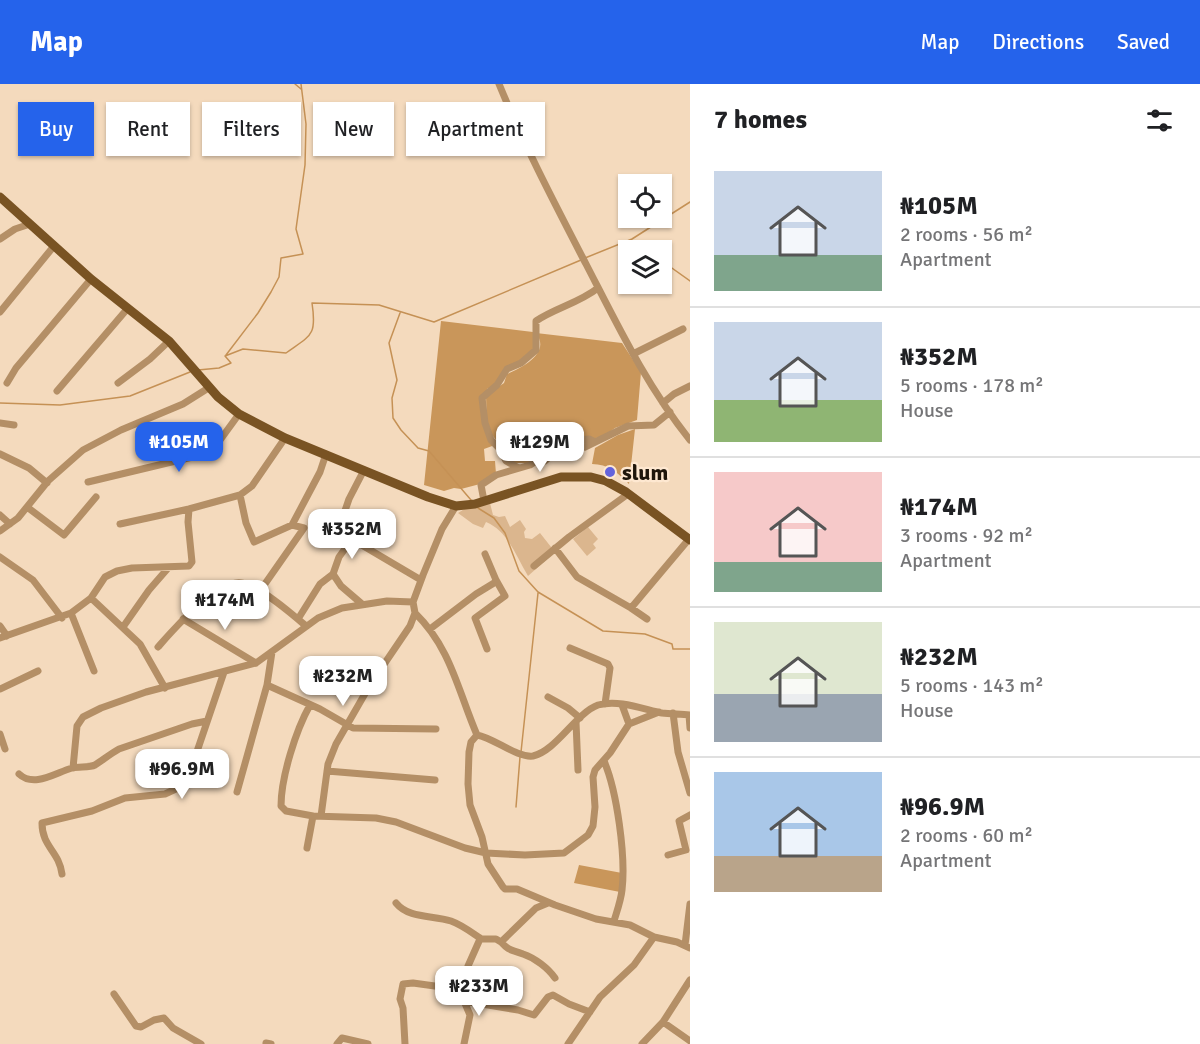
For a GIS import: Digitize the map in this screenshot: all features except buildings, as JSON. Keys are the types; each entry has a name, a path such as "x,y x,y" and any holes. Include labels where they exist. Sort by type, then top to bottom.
{"main road":[{"path":"0,197 91,279 169,341 218,397 239,414 285,438 428,497 456,506 475,504 561,477 591,477 606,481 628,494 690,539"}],"street":[{"path":"499,84 598,288 633,354 663,403 690,440"},
{"path":"0,239 15,229 30,224"},
{"path":"0,312 54,246"},
{"path":"7,383 30,351 91,279"},
{"path":"518,467 506,461 500,449 491,440 485,423 482,398 497,385 507,369 521,363 537,350 536,321 546,314 589,296 598,288"},
{"path":"57,391 128,308"},
{"path":"633,354 683,329"},
{"path":"118,383 150,359 169,341"},
{"path":"663,403 690,386"},
{"path":"0,531 10,524 47,483 83,450 122,430 183,404 210,387"},
{"path":"585,447 628,426 654,424 670,412"},
{"path":"88,482 209,453 239,414"},
{"path":"0,423 14,425"},
{"path":"120,524 240,495 252,486 285,438"},
{"path":"484,501 482,485 496,475 536,461 545,461 566,442 589,440 595,442"},
{"path":"536,461 537,446"},
{"path":"0,454 29,468 47,483"},
{"path":"240,495 246,523 254,542 292,525 320,472 326,454"},
{"path":"364,470 338,529 422,580"},
{"path":"534,566 628,494"},
{"path":"27,507 64,535 96,497"},
{"path":"307,848 336,744 370,685 405,635 415,614 413,602 442,529 456,506"},
{"path":"0,626 3,637 62,618 90,598 105,576 117,571 132,568 189,566 192,562 189,509"},
{"path":"0,515 10,524"},
{"path":"260,591 304,528 292,525"},
{"path":"298,619 320,584 333,574 339,557 352,539"},
{"path":"631,608 690,539"},
{"path":"555,548 577,577 647,619"},
{"path":"485,554 505,596 476,618 487,649"},
{"path":"0,557 33,580 62,618"},
{"path":"123,627 149,590 169,567"},
{"path":"333,574 341,586 362,604"},
{"path":"430,629 496,580"},
{"path":"158,647 183,619 205,600 234,584 241,583 260,591 306,626"},
{"path":"90,598 140,644 165,688"},
{"path":"73,768 77,726 83,717 101,708 204,676 255,663 306,626 330,613 362,604 387,601 413,602"},
{"path":"71,613 94,671"},
{"path":"415,614 430,629 450,663 477,735"},
{"path":"183,619 255,663"},
{"path":"570,648 608,664 610,668 605,704"},
{"path":"237,792 267,685 272,652"},
{"path":"0,689 38,671"},
{"path":"62,874 58,857 44,840 42,823 92,811 125,798 165,794 178,788 188,778 224,672"},
{"path":"267,685 346,725 361,730 436,729"},
{"path":"548,697 574,711 578,720 578,770"},
{"path":"477,735 488,737 520,754 532,756 546,750 596,706 605,704 690,715 690,728"},
{"path":"310,705 294,747 281,795 281,806 286,811 317,816 376,818 396,822 465,848 486,853 525,855 562,854 588,835 594,818 592,777 595,770 604,761 629,724 659,712"},
{"path":"622,705 629,724"},
{"path":"673,713 678,752 690,793"},
{"path":"19,774 24,779 32,781 73,768 94,766 119,749 207,721"},
{"path":"0,734 5,749"},
{"path":"477,735 471,742 468,784 470,805 490,869 505,889 517,889 549,903 596,919 630,926 654,937 687,947 690,904"},
{"path":"604,761 614,793 624,873 622,892 614,921"},
{"path":"327,771 435,780"},
{"path":"690,815 679,821 690,858"},
{"path":"668,855 686,850"},
{"path":"534,896 536,908"},
{"path":"396,903 402,909 461,926 480,938 496,939 508,950 522,953 546,968 555,978"},
{"path":"501,942 536,908 549,903"},
{"path":"568,1044 600,997 634,965 654,937"},
{"path":"464,1044 470,1015 464,1001 464,975 480,938"},
{"path":"642,1044 663,1022 690,980"},
{"path":"405,1044 403,1008 400,999 403,984 442,987 464,1001 534,1015 548,997 553,995 590,1012"},
{"path":"114,994 136,1026 141,1027 164,1018 174,1028 201,1044"},
{"path":"663,1022 690,1041"},
{"path":"337,1044 340,1039 345,1038 368,1044"}],"shaded area":[{"path":"441,321 533,332 537,347 503,373 498,383 487,389 484,411 495,445 484,449 485,461 495,461 496,474 480,484 444,491 424,485"},
{"path":"536,333 622,343 641,372 637,420 615,428 603,437 559,443 546,459 539,459 540,446 544,446 542,436 531,437 530,447 535,447 535,459 529,463 509,463 497,441 487,429 486,396 504,383 507,374 527,363 538,353 540,340"},
{"path":"635,429 629,484 612,470 592,464 595,448 618,435"},
{"path":"490,503 493,515 505,516 510,527 520,520 526,529 525,538 532,539 540,533 555,552 528,576 511,545 500,531 486,522 483,528 473,524 458,513 466,508"},
{"path":"588,527 598,539 593,544 596,548 587,556 573,539"},
{"path":"579,865 622,873 620,892 574,883"}],"waterway":[{"path":"295,84 301,89"},
{"path":"226,355 271,292 279,277 281,258 303,254 296,229 305,165 306,124 301,84"},
{"path":"585,258 632,239 690,202"},
{"path":"198,370 219,368 231,363 225,356 243,349 286,353 307,338 313,329 312,303 379,305 434,322 581,260"},
{"path":"672,268 690,281"},
{"path":"400,313 389,343 397,380 392,398 393,418 418,448 429,451 471,500"},
{"path":"0,403 60,405 130,396 190,372"},
{"path":"478,508 494,518 505,533 519,571 538,592 603,631 645,634 672,644 673,649 690,649"},
{"path":"521,752 538,593"},
{"path":"516,807 520,757"}],"place":[{"name":"slum","path":"610,472"}]}
